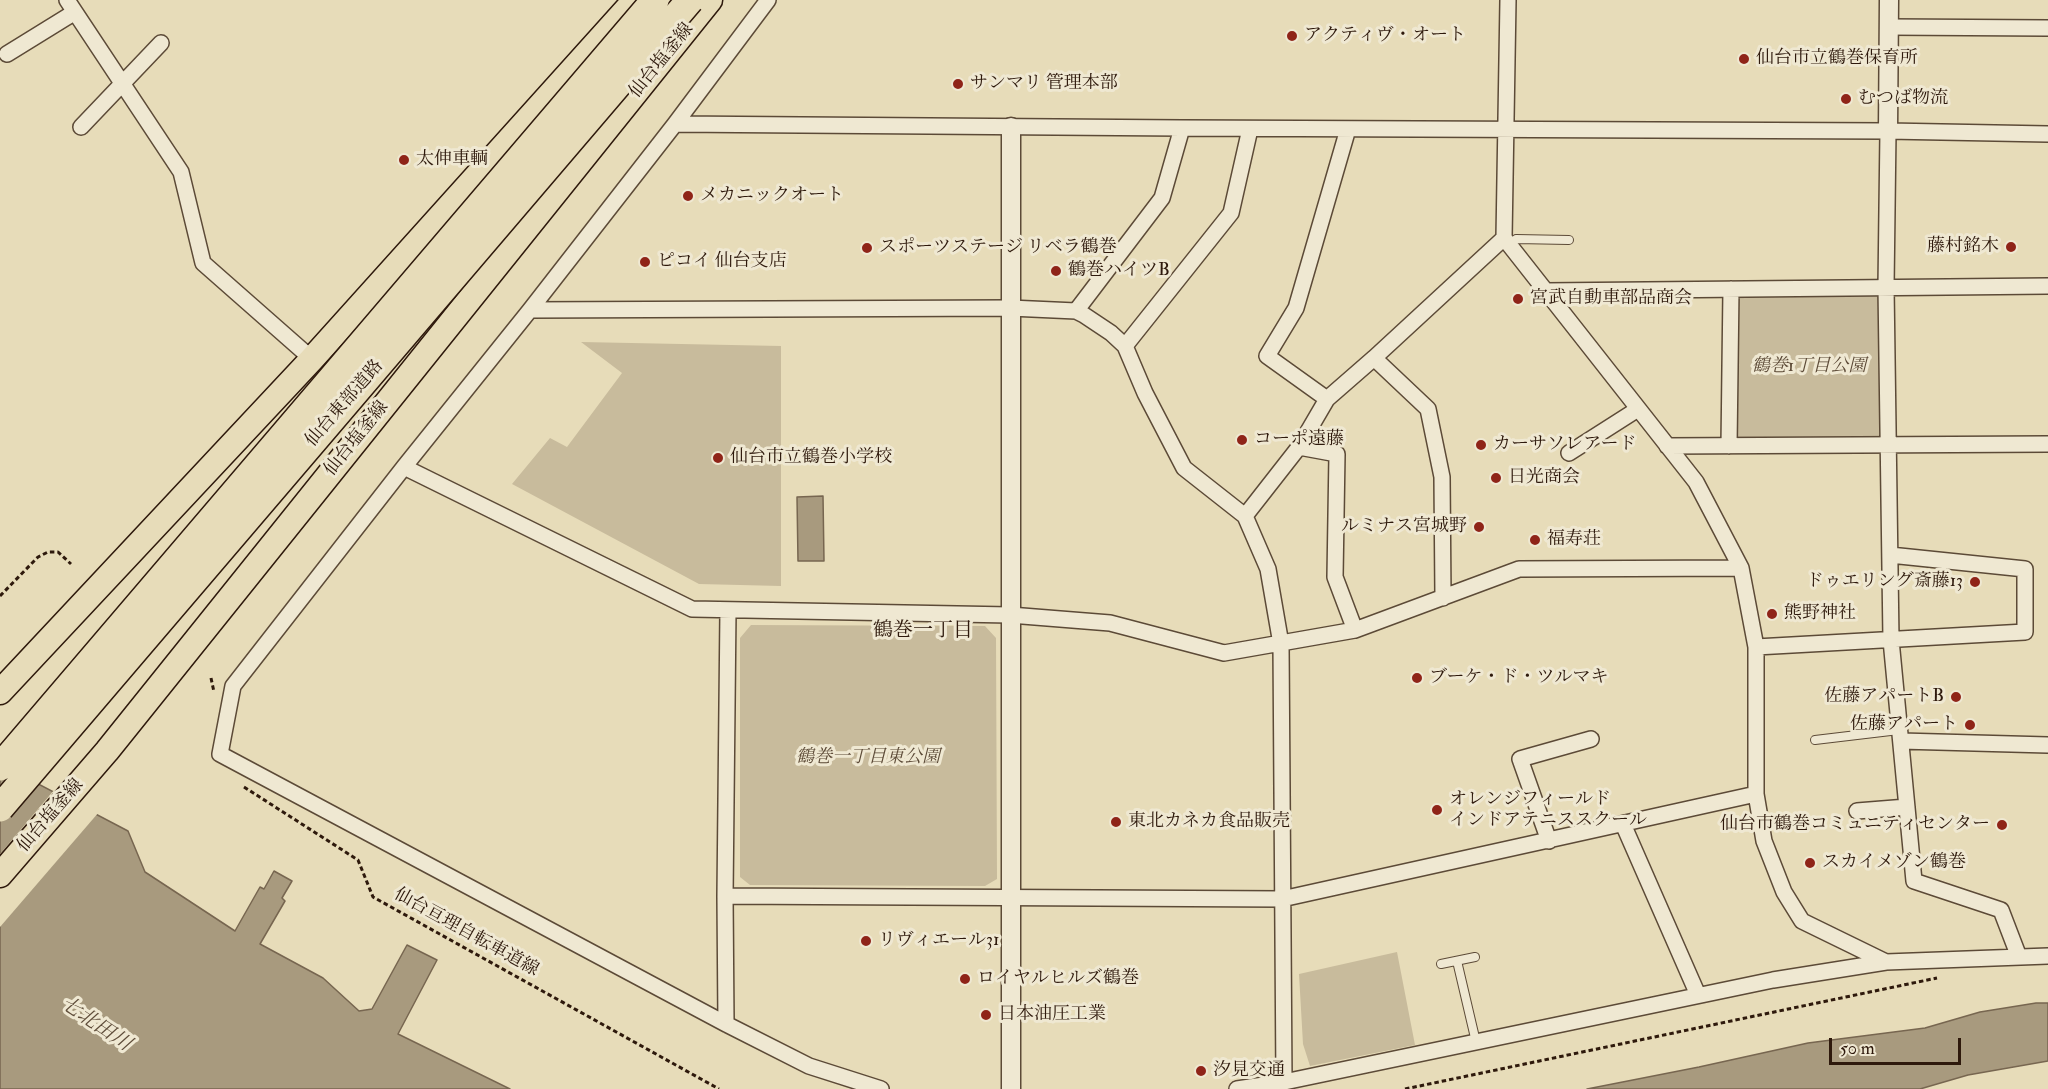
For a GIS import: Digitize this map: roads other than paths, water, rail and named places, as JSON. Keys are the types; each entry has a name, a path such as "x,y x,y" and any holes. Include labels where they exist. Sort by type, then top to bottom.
{"highway":[{"name":"仙台東部道路","path":"0,766 655,0"},
{"name":"仙台東部道路","path":"0,808 690,0"}],"main road":[{"path":"0,692 312,359 635,0"},
{"name":"仙台塩釜線","path":"0,875 107,751 711,0"}],"street":[{"path":"768,0 675,124 234,686 220,754 726,1024 809,1065 881,1089"},
{"path":"1508,0 1506,241 1696,482 1741,568 1756,647 1756,794 1764,841 1784,892 1802,921 1886,962"},
{"path":"1889,0 1886,287 1891,640 1914,880 2001,910 2019,957"},
{"path":"7,54 71,6 181,172 203,263 312,359"},
{"path":"1889,27 2048,28"},
{"path":"81,127 161,43"},
{"path":"675,124 1182,129 1888,130 2048,134"},
{"path":"1011,127 1011,1089"},
{"path":"1076,311 1162,198 1182,129"},
{"path":"1125,346 1231,213 1251,129"},
{"path":"1327,399 1267,356 1296,308 1348,129"},
{"path":"1245,516 1299,447 1327,399 1506,241"},
{"path":"1546,291 2048,286"},
{"path":"1729,446 1731,289"},
{"path":"530,310 1010,308 1076,311 1111,333 1125,346 1145,393 1184,468 1245,516 1268,569 1281,644 1284,1082"},
{"path":"1374,358 1428,409 1442,477 1443,598"},
{"path":"1569,453 1638,409"},
{"path":"1667,446 2048,444"},
{"path":"1299,447 1337,454 1335,577 1355,630"},
{"path":"404,467 692,609 1010,615 1110,623 1224,653 1355,630 1519,569 1741,568"},
{"path":"1756,647 2025,632 2025,568 1890,555"},
{"path":"726,1024 728,610"},
{"path":"1900,736 2048,745"},
{"path":"1549,841 1520,759 1591,739"},
{"path":"725,896 1282,899 1756,794"},
{"path":"1857,811 1907,807"},
{"path":"1623,824 1698,995"},
{"path":"1237,1089 1284,1082 1773,980 1886,962 2048,956"}],"lane":[{"path":"1506,241 1516,239 1569,240"},
{"path":"1815,740 1900,736"},
{"path":"1441,964 1474,957"},
{"path":"1457,961 1476,1042"}],"water":[{"path":"823,496 824,561 798,561 797,497"},
{"name":"七北田川","path":"0,764 128,831 145,872 235,931 260,887 264,889 274,871 292,881 282,898 285,901 260,944 323,978 359,1011 372,1009 407,945 437,960 398,1034 510,1089 0,1089"},
{"path":"2048,1003 2048,1061 1968,1075 1920,1089 1587,1089 1808,1043 1925,1028 1980,1012"}],"place":[{"name":"アクティヴ・オート","path":"1292,36"},
{"name":"仙台市立鶴巻保育所","path":"1744,59"},
{"name":"サンマリ 管理本部","path":"958,84"},
{"name":"むつば物流","path":"1846,99"},
{"name":"太伸車輌","path":"404,160"},
{"name":"メカニックオート","path":"688,196"},
{"name":"藤村銘木","path":"2011,247"},
{"name":"スポーツステージ リベラ鶴巻","path":"867,248"},
{"name":"ピコイ 仙台支店","path":"645,262"},
{"name":"鶴巻ハイツB","path":"1056,271"},
{"name":"宮武自動車部品商会","path":"1518,299"},
{"name":"コーポ遠藤","path":"1242,440"},
{"name":"カーサソレアード","path":"1481,445"},
{"name":"仙台市立鶴巻小学校","path":"718,458"},
{"name":"日光商会","path":"1496,478"},
{"name":"ルミナス宮城野","path":"1479,527"},
{"name":"福寿荘","path":"1535,540"},
{"name":"ドゥエリング斎藤13","path":"1975,582"},
{"name":"熊野神社","path":"1772,614"},
{"name":"ブーケ・ド・ツルマキ","path":"1417,678"},
{"name":"佐藤アパートB","path":"1956,697"},
{"name":"佐藤アパート","path":"1970,725"},
{"name":"オレンジフィールド インドアテニススクール","path":"1437,810"},
{"name":"東北カネカ食品販売","path":"1116,822"},
{"name":"仙台市鶴巻コミュニティセンター","path":"2002,825"},
{"name":"スカイメゾン鶴巻","path":"1810,863"},
{"name":"リヴィエール31","path":"866,941"},
{"name":"ロイヤルヒルズ鶴巻","path":"965,979"},
{"name":"日本油圧工業","path":"986,1015"},
{"name":"汐見交通","path":"1201,1071"}],"district":[{"name":"鶴巻一丁目","path":"923,632"}],"park label":[{"name":"鶴巻1丁目公園","path":"1809,367"},
{"name":"鶴巻一丁目東公園","path":"868,758"}]}
